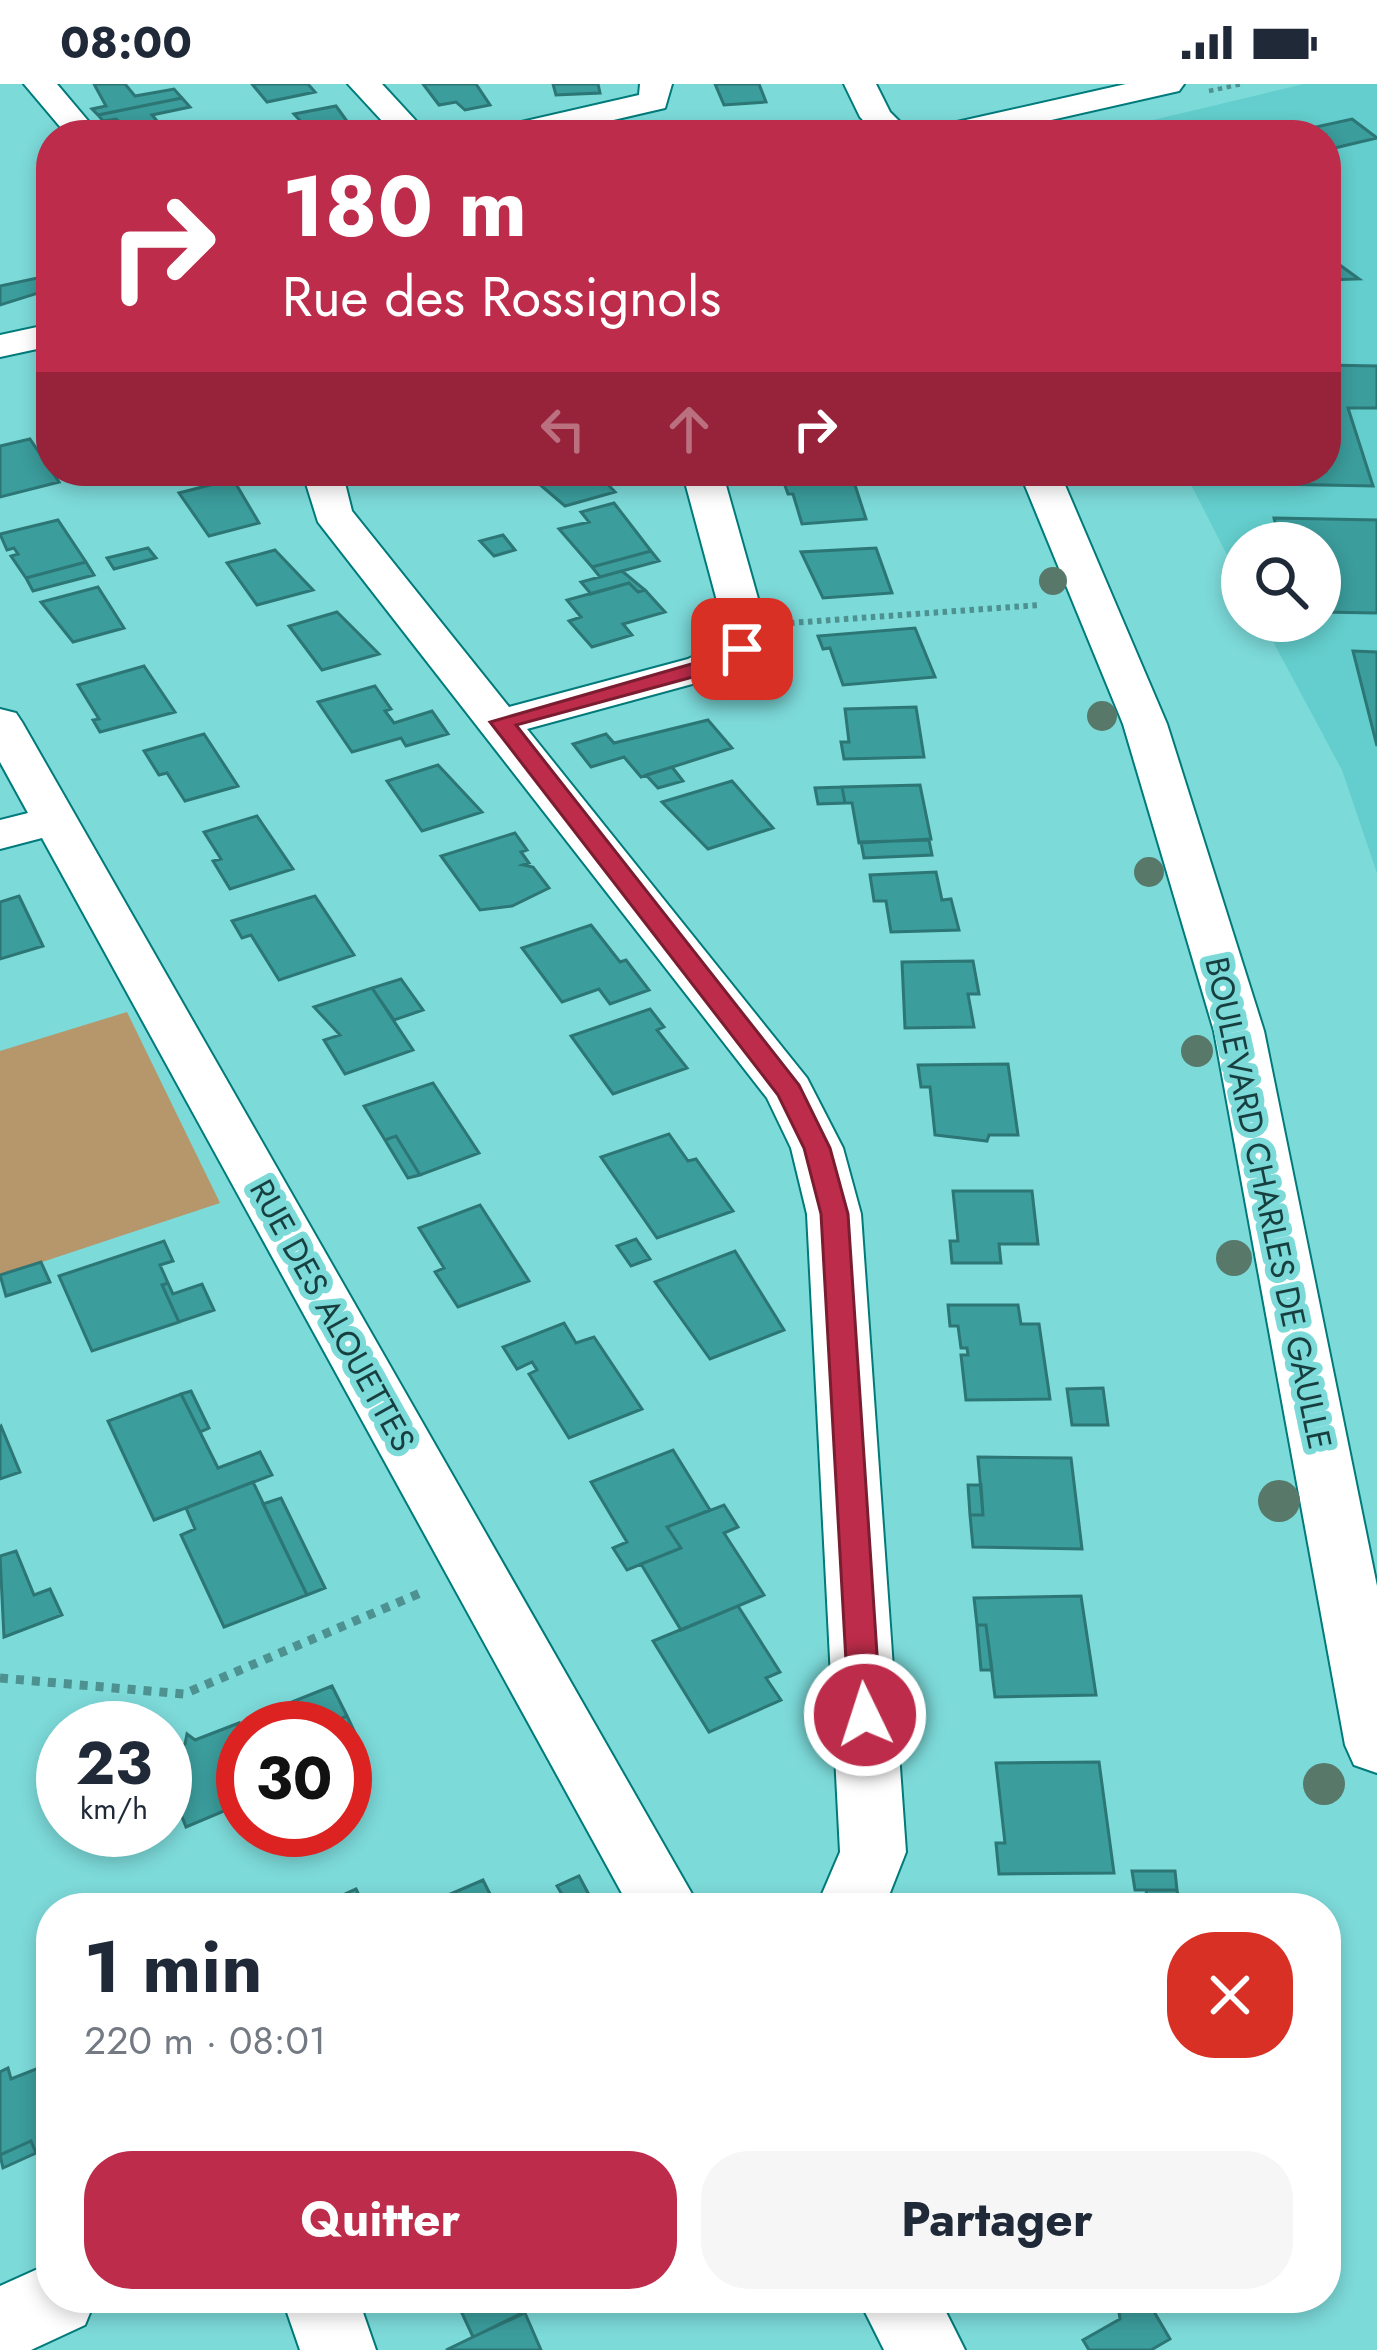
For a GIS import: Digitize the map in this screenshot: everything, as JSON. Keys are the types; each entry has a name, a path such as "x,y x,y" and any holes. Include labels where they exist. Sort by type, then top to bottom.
{"street":[{"path":"40,84 71,120"},
{"path":"364,84 399,120"},
{"path":"579,120 654,101 656,84"},
{"path":"860,84 877,120"},
{"path":"1015,120 1116,89 1168,84"},
{"path":"0,346 36,338"},
{"path":"326,486 332,513 502,722 789,1091 817,1148 834,1214 874,1852 856,1893"},
{"path":"502,722 703,668 742,649 745,627 706,486"},
{"name":"BOULEVARD CHARLES DE GAULLE","path":"1045,486 1144,724 1239,1031 1377,1745"},
{"name":"RUE DES ALOUETTES","path":"0,722 658,1893"},
{"path":"0,835 55,820"},
{"path":"0,2325 36,2308"},
{"path":"325,2313 338,2350"},
{"path":"905,2313 927,2350"}],"path":[{"path":"745,627 1040,604"},
{"path":"0,1678 184,1694 476,1569"}],"shaded area":[{"path":"1304,84 1377,84 1377,873 1342,770 1273,642 1341,642 1341,522 1221,522 1221,543 1192,486 1341,486 1341,120 1153,120"},
{"path":"127,1012 220,1203 0,1276 0,1051"}],"building":[{"path":"94,84 125,84 135,96 174,89 182,98 98,115 92,109 106,106"},
{"path":"252,84 308,84 315,92 267,102"},
{"path":"423,84 476,84 490,105 465,110 456,102 439,105"},
{"path":"553,84 598,84 600,93 556,95"},
{"path":"715,84 759,84 766,102 724,105"},
{"path":"182,98 190,107 152,115 156,120 102,120 98,115"},
{"path":"336,106 346,120 299,120 294,114"},
{"path":"1352,119 1377,138 1341,146 1341,121"},
{"path":"1341,266 1359,279 1341,280"},
{"path":"36,278 36,294 0,305 0,286"},
{"path":"1341,365 1377,366 1377,408 1348,408 1373,486 1341,485"},
{"path":"30,439 36,448 36,486 43,486 0,497 0,446"},
{"path":"206,486 237,486 259,523 209,536 179,493"},
{"path":"541,486 609,486 615,492 565,506"},
{"path":"785,486 855,486 866,519 802,524 793,494"},
{"path":"614,503 651,551 592,567 559,529 589,522 581,512"},
{"path":"1274,518 1377,520 1377,613 1341,612 1341,522 1275,522"},
{"path":"58,520 86,562 26,578 11,556 18,554 14,548 7,550 0,534"},
{"path":"503,535 515,550 494,556 480,541"},
{"path":"148,548 156,558 114,569 107,558"},
{"path":"876,548 892,593 823,598 801,552"},
{"path":"275,550 313,590 257,605 227,563"},
{"path":"651,551 659,561 600,577 592,567"},
{"path":"86,562 94,575 33,591 26,578"},
{"path":"622,571 645,590 638,592 629,583 591,594 581,582"},
{"path":"629,583 638,592 645,590 665,612 623,624 632,635 592,647 569,621 581,617 567,600"},
{"path":"98,587 124,628 73,642 41,602"},
{"path":"337,612 379,654 322,670 289,626"},
{"path":"915,628 935,677 843,685 830,648 823,649 818,636"},
{"path":"1353,651 1377,652 1377,746"},
{"path":"144,666 175,712 100,732 93,720 99,719 78,685"},
{"path":"375,686 391,709 385,711 394,723 432,711 448,734 406,746 401,738 352,752 318,702"},
{"path":"916,707 924,757 844,759 841,742 849,742 845,709"},
{"path":"708,720 732,748 641,777 624,757 591,767 573,744 606,734 614,743"},
{"path":"204,734 238,786 185,801 167,773 159,775 144,751"},
{"path":"438,765 482,812 422,831 387,781"},
{"path":"672,767 683,781 658,788 646,775"},
{"path":"732,781 773,828 708,849 662,802"},
{"path":"920,785 931,839 859,843 852,803 845,803 842,787"},
{"path":"842,787 845,803 818,804 815,788"},
{"path":"257,816 293,869 230,889 213,861 221,859 204,832"},
{"path":"515,833 527,850 521,852 529,863 523,865 533,867 549,888 512,906 480,910 441,856"},
{"path":"929,840 932,855 864,858 861,842"},
{"path":"936,872 942,900 951,899 959,930 891,932 886,901 874,901 870,875"},
{"path":"19,896 43,946 0,959 0,902"},
{"path":"315,896 354,955 279,980 251,935 242,938 232,921"},
{"path":"591,925 649,990 610,1004 599,989 562,1002 522,948"},
{"path":"973,961 979,994 968,994 974,1027 905,1028 902,962"},
{"path":"401,979 423,1010 394,1020 372,988"},
{"path":"372,988 413,1050 345,1074 324,1040 340,1035 314,1007"},
{"path":"650,1009 664,1027 657,1030 687,1068 613,1094 571,1036"},
{"path":"1008,1064 1018,1135 989,1135 987,1141 935,1135 930,1087 921,1087 918,1065"},
{"path":"433,1083 479,1153 420,1175 396,1136 385,1140 364,1106"},
{"path":"669,1134 688,1161 696,1159 733,1211 657,1238 601,1157"},
{"path":"396,1136 420,1175 408,1178 385,1140"},
{"path":"953,1191 1032,1191 1038,1244 999,1244 1001,1263 952,1263 950,1241 958,1241"},
{"path":"480,1205 529,1281 458,1307 435,1272 444,1268 419,1228"},
{"path":"636,1239 650,1259 631,1266 617,1246"},
{"path":"164,1241 173,1261 160,1265 168,1283 162,1285 179,1322 92,1351 59,1276"},
{"path":"735,1251 784,1330 710,1359 655,1282"},
{"path":"41,1262 50,1282 6,1296 0,1275"},
{"path":"168,1283 173,1294 202,1284 214,1310 179,1322 162,1285"},
{"path":"948,1305 1018,1305 1021,1324 1039,1324 1050,1399 966,1400 961,1355 968,1355 967,1348 961,1348 958,1326 950,1326"},
{"path":"564,1323 576,1343 594,1337 642,1409 569,1438 529,1374 537,1370 532,1362 517,1369 503,1347"},
{"path":"1103,1388 1108,1425 1072,1425 1067,1389"},
{"path":"191,1391 209,1428 200,1432 181,1394"},
{"path":"181,1394 218,1468 260,1452 272,1475 154,1520 108,1421"},
{"path":"0,1427 20,1472 0,1479"},
{"path":"673,1450 710,1510 667,1527 681,1548 627,1570 613,1548 627,1542 591,1482"},
{"path":"978,1457 1071,1458 1082,1549 973,1547 970,1515 983,1515"},
{"path":"253,1482 307,1595 224,1627 181,1535 195,1529 186,1508"},
{"path":"968,1485 981,1485 983,1515 970,1515"},
{"path":"281,1498 325,1588 307,1595 263,1504"},
{"path":"724,1505 738,1527 724,1533 764,1595 681,1630 641,1564 681,1548 667,1527"},
{"path":"16,1551 34,1595 50,1589 62,1615 4,1637 0,1556"},
{"path":"1081,1596 1096,1695 995,1697 986,1625 977,1625 974,1598"},
{"path":"738,1606 780,1672 766,1678 781,1700 709,1732 653,1641"},
{"path":"977,1625 986,1625 992,1670 981,1670"},
{"path":"332,1686 340,1701 294,1701"},
{"path":"216,1732 216,1814 192,1824 192,1738"},
{"path":"1099,1762 1114,1873 999,1874 996,1843 1005,1843 996,1763"},
{"path":"1132,1871 1175,1871 1177,1890 1135,1890"},
{"path":"579,1876 588,1893 561,1893 557,1886"},
{"path":"483,1880 490,1893 453,1893"},
{"path":"1146,1890 1178,1893 1146,1893"},
{"path":"8,2068 11,2079 36,2069 36,2153 31,2141 0,2155 0,2072"},
{"path":"31,2141 36,2153 3,2168 0,2155"},
{"path":"462,2313 522,2313 473,2337"},
{"path":"525,2313 541,2350 446,2350 473,2337"},
{"path":"1119,2313 1155,2313 1170,2339 1151,2350 1089,2350 1083,2340 1120,2319"}],"route":[{"path":"742,649 703,668 502,722 789,1091 817,1148 834,1214 865,1715"}]}
